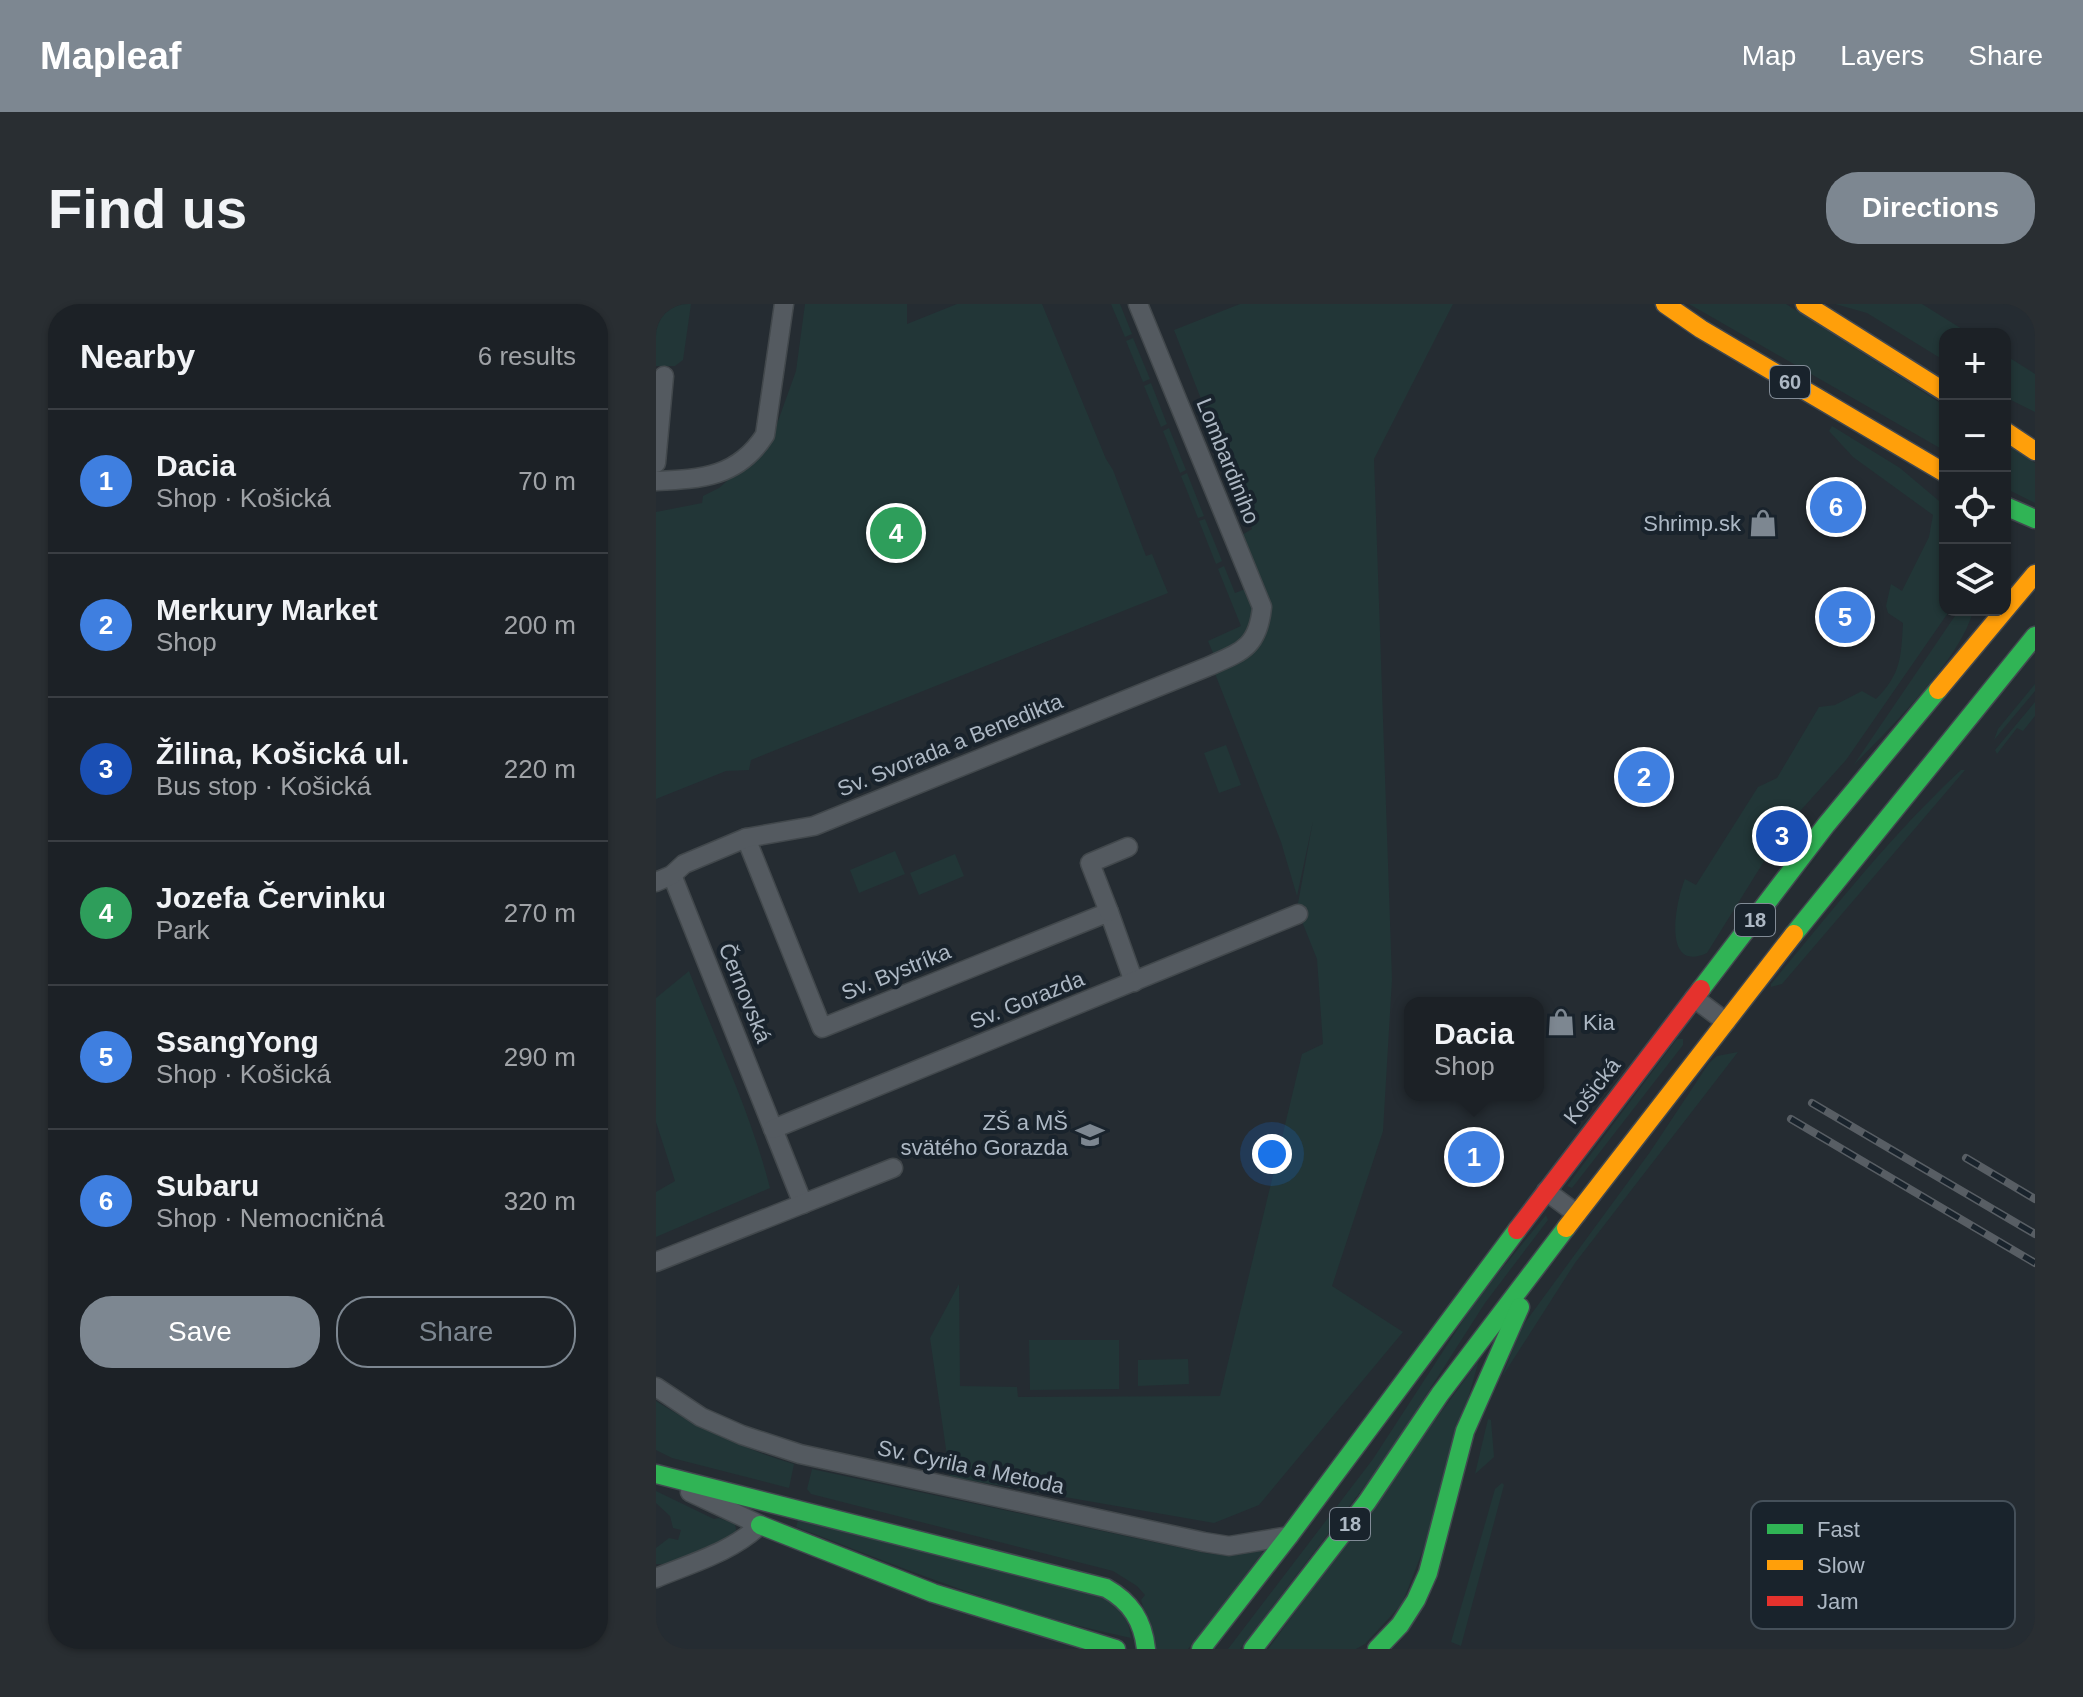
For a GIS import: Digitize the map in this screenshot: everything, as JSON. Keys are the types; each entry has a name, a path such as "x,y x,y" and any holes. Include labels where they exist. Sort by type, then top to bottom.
{"main road":[{"name":"60","path":"1665,304 1701,329 1940,472"},
{"path":"1805,304 1939,388"},
{"path":"2011,422 2035,431"},
{"path":"2011,435 2035,451"},
{"path":"2011,509 2035,519"},
{"name":"Košická","path":"1201,1649 1826,825 2035,574"},
{"path":"1970,653 1983,616"},
{"name":"18","path":"1253,1649 1367,1502 1440,1394 1577,1214 1897,803 2035,636"},
{"path":"1996,685 2035,655"},
{"path":"1377,1649 1404,1621 1418,1599 1428,1574 1464,1433 1543,1259"},
{"path":"656,1474 1106,1588 1124,1599 1138,1615 1145,1632 1146,1649"},
{"path":"760,1525 933,1593 1116,1649"}],"street":[{"path":"656,481 697,479 720,473 750,457 759,445 765,435 784,304"},
{"path":"1140,308 1159,304"},
{"name":"Lombardiniho","path":"1140,308 1262,607 1256,637"},
{"path":"656,463 664,376"},
{"name":"Sv. Svorada a Benedikta","path":"664,879 684,864 746,838 814,826 1236,655 1256,637"},
{"name":"Sv. Bystríka","path":"746,838 822,1028 1109,912"},
{"path":"1128,847 1090,863 1134,982"},
{"name":"Černovská","path":"664,879 803,1204"},
{"name":"Sv. Gorazda","path":"773,1129 1298,914"},
{"path":"1694,998 1726,1022"},
{"path":"656,1262 893,1168"},
{"path":"1546,1191 1577,1214"},
{"name":"Sv. Cyrila a Metoda","path":"656,1387 701,1417 824,1460 1204,1542 1229,1546 1289,1536"},
{"path":"656,1474 760,1525 731,1547 660,1576"}],"green space":[{"path":"656,304 691,304 683,360 675,366 656,366"},
{"path":"805,304 907,304 907,324 957,304 1042,304 1146,556 1152,554 1168,593 751,760 749,770 726,771 656,799 656,512 702,503 703,496 752,466 773,435 796,371"},
{"path":"1111,304 1120,304 1132,334 1125,337"},
{"path":"1240,304 1453,304 1374,459 1392,979 1383,1131 1332,1286 1403,1332 1259,1505 1214,1523 950,1477 930,1338 959,1284 960,1386 1017,1387 1018,1397 1220,1396 1302,1054 1323,1044 1317,959 1297,909 1313,821 1297,896 1281,842 1214,671 1264,628 1240,536 1252,529 1174,330"},
{"path":"1689,304 1786,304 1939,402 1939,448"},
{"path":"1835,304 1922,304 1960,328 1939,328 1939,357 1867,313"},
{"path":"1133,338 1150,379 1143,382 1126,341"},
{"path":"2011,359 2035,374 2035,412 2011,400"},
{"path":"1151,383 1167,424 1161,427 1144,386"},
{"path":"1832,426 1900,468 1939,501 1939,616 1946,616 1846,760 1784,829 1707,953 1692,957 1683,953 1677,944 1675,932 1678,902 1685,879 1696,885 1758,787 1777,778 1819,707 1835,705 1862,691 1876,699 1890,682 1898,665 1903,623 1888,613 1886,606 1891,584 1902,591 1929,537 1933,515 1853,457 1829,431"},
{"path":"1169,428 1186,470 1180,473 1163,431"},
{"path":"2011,448 2035,463 2035,503 2011,491"},
{"path":"1187,473 1204,516 1198,518 1181,476"},
{"path":"1205,519 1222,561 1216,564 1199,521"},
{"path":"1224,566 1235,593 1248,588 1253,607 1246,637 1218,655 1213,653 1208,641 1241,626 1218,569"},
{"path":"1955,616 1971,616 1940,671 1853,766"},
{"path":"2035,684 2035,691 1994,740 1998,729"},
{"path":"2035,702 2035,716 2023,731 2017,728 1997,754 1995,750"},
{"path":"1226,745 1241,785 1219,793 1204,753"},
{"path":"1961,770 1965,770 1782,984 1771,987 1886,847"},
{"path":"895,851 905,874 859,893 850,870"},
{"path":"955,854 964,876 919,895 910,873"},
{"path":"689,971 743,1105 770,1188 656,1237 656,1192 675,1181 656,1122 656,998"},
{"path":"1677,1039 1683,1039 1683,1045 1572,1188 1567,1186"},
{"path":"1738,1052 1575,1263 1502,1377 1521,1328 1650,1152 1709,1063 1717,1056"},
{"path":"1546,1215 1548,1220 1485,1303 1384,1461 1240,1649 1228,1649 1373,1459 1477,1299"},
{"path":"1029,1340 1119,1340 1119,1389 1030,1390"},
{"path":"1188,1359 1189,1384 1138,1386 1138,1360"},
{"path":"1479,1360 1430,1532 1402,1604 1365,1644 1356,1649 1268,1649"},
{"path":"656,1401 723,1437 794,1464 789,1488 672,1458 656,1450"},
{"path":"1488,1419 1491,1420 1494,1457 1475,1474"},
{"path":"812,1469 1205,1553 1230,1556 1263,1552 1188,1649 1156,1649 1141,1600 1145,1595 1113,1571 811,1494 807,1489"},
{"path":"1502,1483 1504,1485 1461,1646 1451,1642 1495,1489"},
{"path":"656,1491 714,1519 735,1524 737,1534 668,1564 656,1564 656,1548 669,1538 678,1540 681,1530 673,1528 670,1516 656,1503"},
{"path":"799,1517 1108,1597 1127,1617 1131,1638 1046,1617 920,1575 796,1527"}],"railway":[{"path":"1812,1103 2035,1234"},
{"path":"1791,1119 2035,1263"},
{"path":"1966,1158 2035,1199"}],"traffic: fast":[{"path":"2011,509 2035,519"},
{"path":"1794,934 2035,636"},
{"path":"1701,989 1826,825 1938,690"},
{"path":"1253,1649 1367,1502 1440,1394 1566,1228"},
{"path":"1201,1649 1517,1230"},
{"path":"1377,1649 1400,1625 1428,1573 1465,1431 1520,1307"},
{"path":"656,1474 1106,1588 1134,1613 1146,1649"},
{"path":"760,1525 933,1593 1116,1649"}],"traffic: slow":[{"path":"1665,304 1701,329 1943,472"},
{"path":"1805,304 1939,388"},
{"path":"2011,435 2035,451"},
{"path":"1938,690 2035,574"},
{"path":"1566,1228 1794,934"}],"traffic: jam":[{"path":"1517,1230 1701,989"}],"place":[{"name":"Subaru","path":"1836,507"},
{"name":"Shrimp.sk","path":"1763,523"},
{"name":"Jozefa Červinku","path":"896,533"},
{"name":"SsangYong","path":"1845,617"},
{"name":"Merkury Market","path":"1644,777"},
{"name":"Žilina, Košická ul.","path":"1782,836"},
{"name":"Kia","path":"1561,1022"},
{"name":"ZŠ a MŠ svätého Gorazda","path":"1090,1135"},
{"name":"Dacia","path":"1474,1157"}]}
